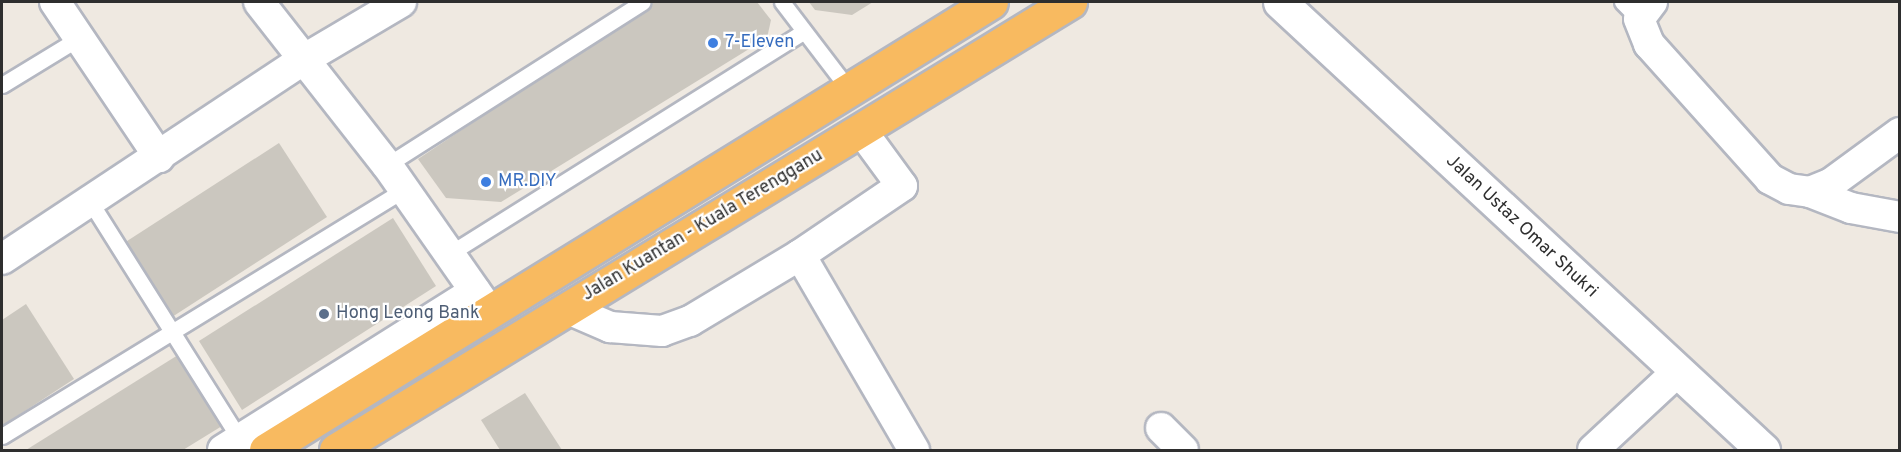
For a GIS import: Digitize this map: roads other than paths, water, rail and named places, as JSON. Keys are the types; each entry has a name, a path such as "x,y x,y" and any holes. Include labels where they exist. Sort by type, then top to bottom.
{"highway":[{"name":"Jalan Kuantan - Kuala Terengganu","path":"243,447 482,302 850,91 991,2"},
{"name":"Jalan Kuantan - Kuala Terengganu","path":"356,446 568,309 1070,2"}],"street":[{"path":"55,2 159,158"},
{"path":"259,2 387,165 482,302"},
{"path":"2,259 91,203 303,60 401,2"},
{"name":"Jalan Ustaz Omar Shukri","path":"1280,2 1763,450"},
{"path":"1638,7 1649,44 1770,179 1789,189 1810,192 1851,208 1899,218"},
{"path":"568,309 610,327 662,331 690,321 800,255 902,186 861,130"},
{"path":"1810,192 1830,184 1899,133"},
{"path":"800,255 914,450"},
{"path":"1593,450 1677,372"},
{"path":"1161,428 1183,450"}],"lane":[{"path":"387,165 643,2"},
{"path":"782,2 850,91"},
{"path":"449,254 804,31"},
{"path":"2,85 79,38"},
{"path":"2,436 404,190"},
{"path":"91,203 243,447"}],"place":[{"name":"7-Eleven","path":"713,43"},
{"name":"MR.DIY","path":"486,182"},
{"name":"Hong Leong Bank","path":"324,314"}]}
